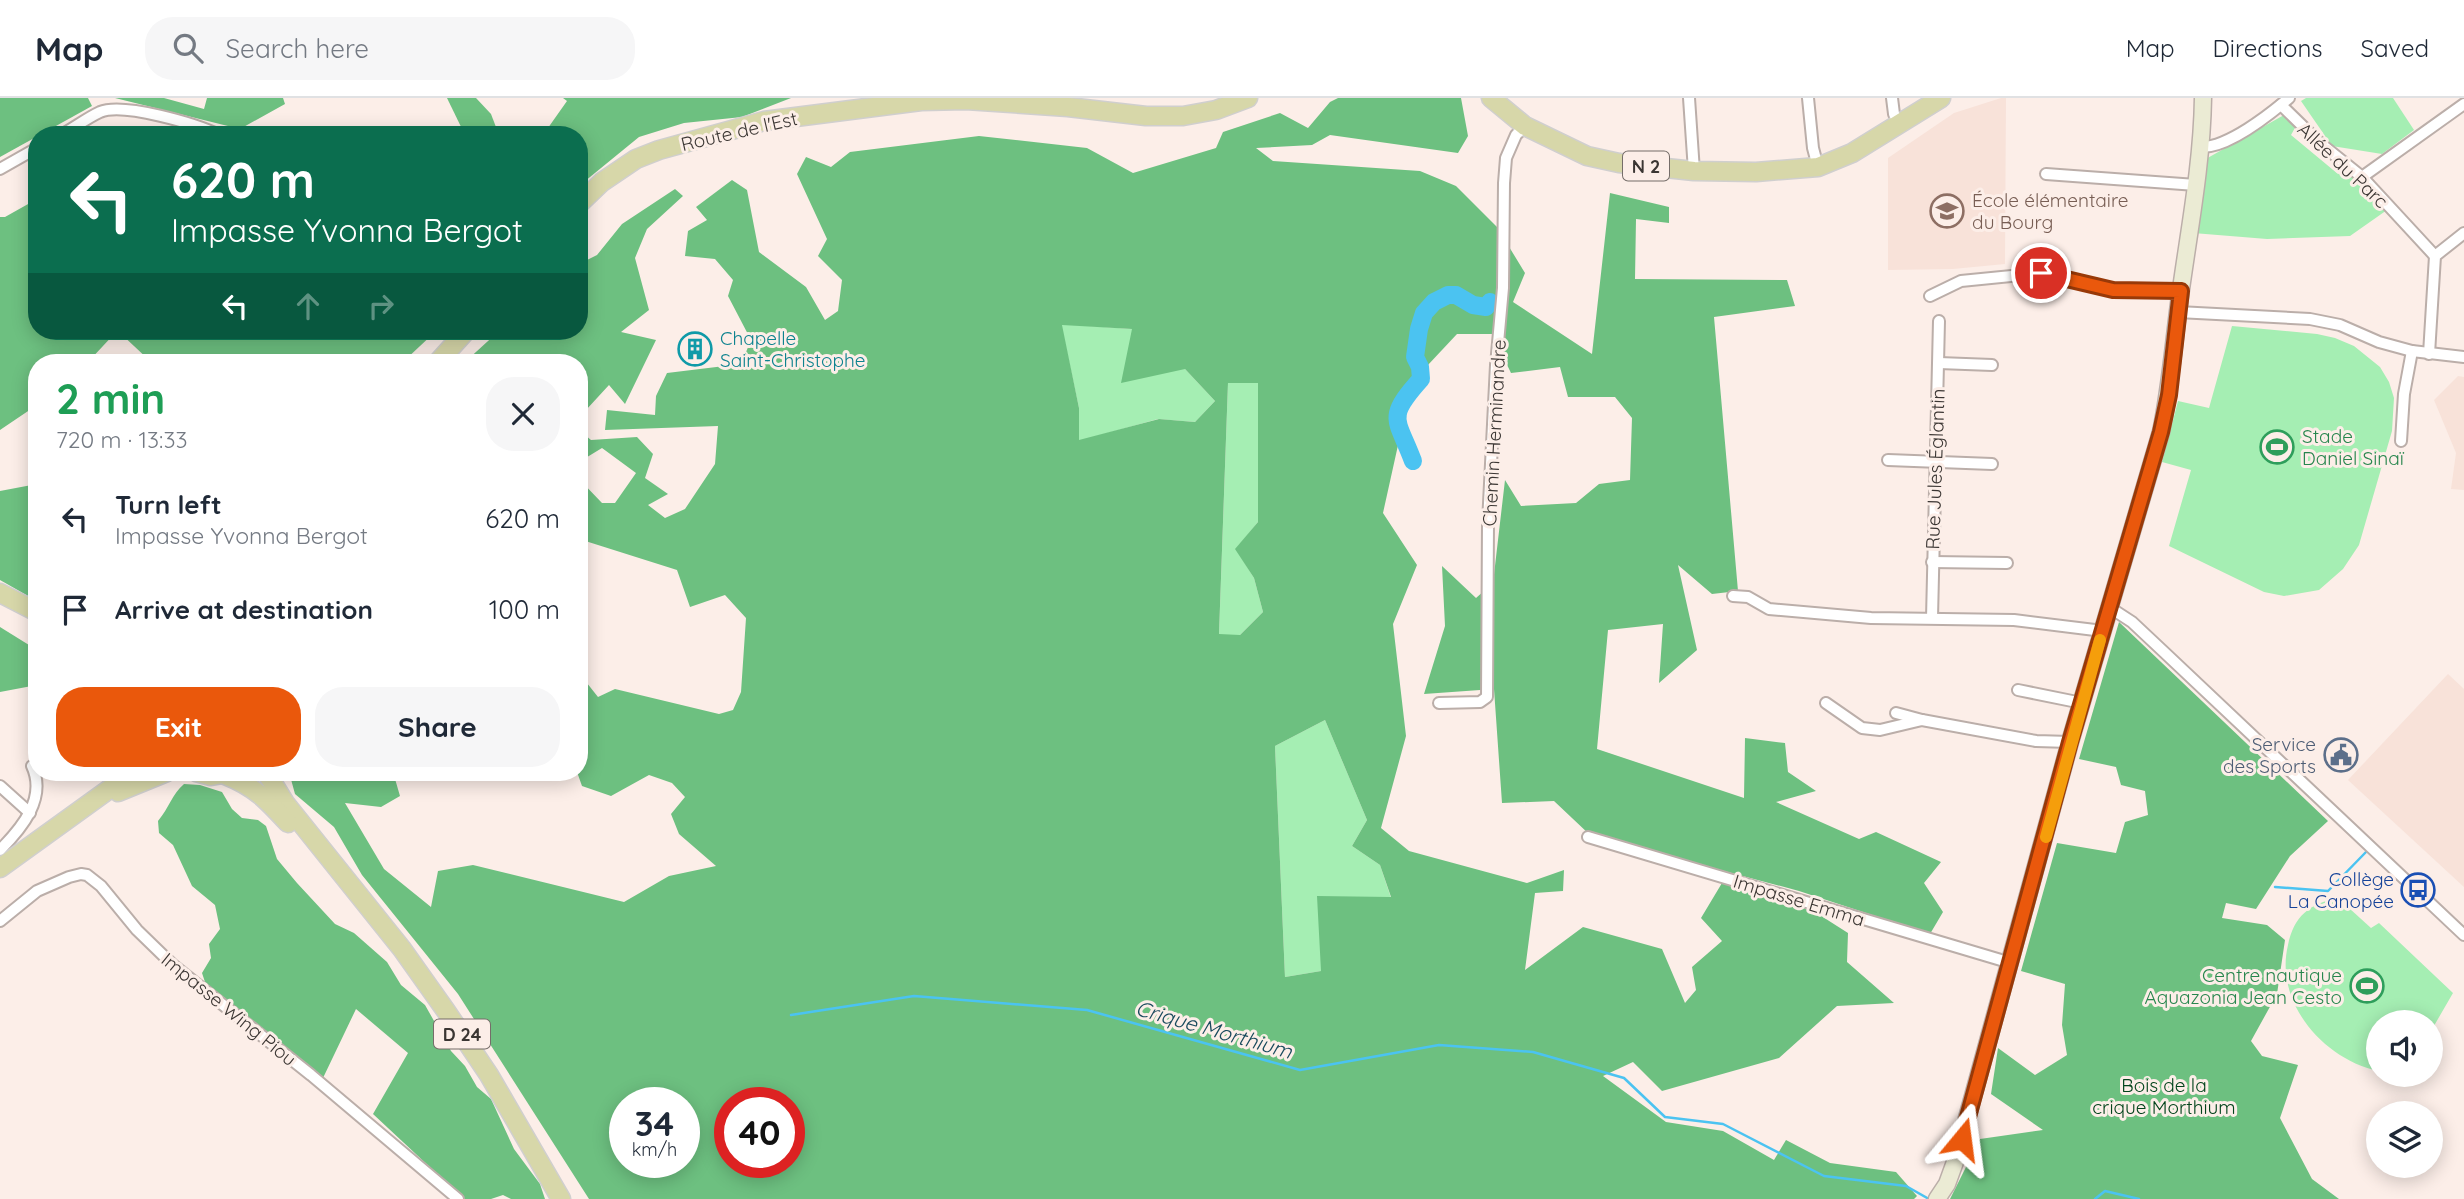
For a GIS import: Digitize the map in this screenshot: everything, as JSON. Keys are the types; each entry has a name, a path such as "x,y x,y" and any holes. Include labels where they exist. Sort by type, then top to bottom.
{"main road":[{"name":"Route de l'Est","path":"588,195 602,182 636,159 659,150 764,121 858,107 943,101 1068,107 1146,117 1183,116 1216,110 1248,98"},
{"name":"N 2","path":"1491,98 1525,126 1587,156 1619,163 1694,171 1756,172 1818,167 1852,153 1941,98"},
{"path":"445,354 458,340"},
{"path":"0,593 28,607"},
{"path":"2,858 77,812 120,781"},
{"path":"77,812 142,781"},
{"name":"D 24","path":"242,781 264,798 346,880"},
{"name":"D 24","path":"272,781 285,803 402,949 489,1074 561,1199"}],"street":[{"path":"1689,98 1694,171"},
{"path":"1808,98 1813,148 1818,167"},
{"path":"1892,98 1894,114 1900,125"},
{"path":"1938,1199 1955,1162 2070,742 2161,432 2169,395 2202,147 2203,98"},
{"path":"2202,147 2211,147 2244,130 2285,101"},
{"name":"Allée du Parc","path":"2285,101 2321,145 2362,177 2435,256"},
{"path":"2362,177 2464,104"},
{"path":"76,126 102,111 120,110 199,126"},
{"name":"Chemin Herminandre","path":"1438,703 1480,702 1487,697 1488,523 1503,288 1504,183 1506,158 1516,135 1525,126"},
{"path":"0,169 28,153"},
{"path":"2046,174 2196,185"},
{"path":"2429,354 2435,256 2464,233"},
{"path":"1930,296 1961,281 2041,273 2113,290 2181,291"},
{"path":"2178,313 2310,319 2340,325 2379,342 2412,351 2464,357"},
{"name":"Rue Jules Églantin","path":"1932,618 1939,321"},
{"path":"2402,441 2404,394 2412,351"},
{"path":"1938,363 1992,365"},
{"path":"1888,460 1992,464"},
{"path":"1932,562 2007,564"},
{"path":"1733,596 1748,597 1769,609 1871,618 2014,620 2103,631"},
{"path":"2109,607 2132,622 2464,935"},
{"path":"2018,690 2082,703"},
{"path":"1826,703 1862,728 1880,730 1922,720"},
{"path":"1896,713 2036,741 2070,742"},
{"path":"2,858 30,813 36,781"},
{"path":"0,786 30,813"},
{"name":"Impasse Emma","path":"1588,837 2011,963"},
{"name":"Impasse Wing Piou","path":"0,921 37,891 69,877 87,875 101,886 137,929 173,965 311,1075 458,1199"}],"shaded area":[{"name":"École élémentaire du Bourg","path":"2006,98 2005,264 1953,269 1888,270 1888,158 1954,113"},
{"path":"2458,376 2464,377 2464,490 2451,489 2456,453 2434,400"},
{"path":"2448,674 2464,689 2464,887 2348,780"}],"green space":[{"path":"0,98 88,98 92,106 56,126 28,126 28,141 0,157"},
{"path":"115,98 164,98 204,109 207,98 283,98 285,104 245,126 228,126"},
{"path":"447,98 476,98 491,114 496,126 461,126"},
{"path":"563,98 791,98 742,117 684,123 639,137 588,179 588,126 549,126 567,101"},
{"path":"1338,98 1461,98 1468,136 1458,153 1330,135 1312,145 1256,148 1273,161 1420,171 1456,186 1497,227 1525,273 1513,302 1592,354 1610,193 1669,207 1669,223 1636,219 1635,279 1787,280 1795,306 1714,317 1738,591 1712,594 1678,565 1697,650 1659,683 1663,624 1608,630 1597,749 1744,798 1745,738 1785,743 1788,772 1816,791 1776,802 1859,839 1876,832 1941,862 1924,883 1943,912 1930,934 1799,891 1590,835 1554,801 1502,803 1494,689 1424,694 1445,626 1442,566 1476,598 1493,583 1505,480 1521,506 1576,503 1599,484 1630,480 1632,418 1615,397 1568,397 1560,367 1511,373 1492,334 1457,334 1412,382 1383,513 1417,565 1393,624 1406,736 1381,828 1409,851 1527,883 1564,870 1563,891 1535,893 1525,970 1583,927 1662,949 1685,1003 1696,990 1692,967 1722,941 1701,918 1722,883 1804,905 1848,933 1847,962 1894,1003 1837,1006 1779,1058 1662,1091 1633,1062 1603,1076 1666,1122 1723,1131 1774,1160 1786,1140 1830,1163 1896,1172 1917,1196 1914,1199 589,1199 458,994 362,875 334,827 295,794 291,781 396,781 400,796 381,807 345,803 384,869 431,907 438,871 473,865 624,902 669,876 716,866 679,834 671,814 685,797 672,783 649,775 611,796 582,786 580,781 588,781 588,684 598,697 615,689 719,714 733,710 741,692 746,618 725,595 690,607 677,570 588,542 588,488 602,503 615,503 636,473 602,448 588,457 588,438 591,440 637,437 653,454 645,478 668,494 648,505 665,518 685,509 715,464 718,426 605,430 607,410 655,415 656,396 667,373 741,364 751,340 728,296 733,280 715,259 685,256 688,231 707,220 696,207 732,180 747,190 759,252 806,287 825,320 838,311 842,280 818,256 827,239 797,174 806,157 831,167 850,152 979,136 1087,148 1133,173 1216,148 1223,132 1280,113 1308,128 1330,102","holes":["1062,325 1132,329 1121,383 1185,369 1215,401 1195,422 1159,419 1079,440 1079,408","1228,383 1258,383 1258,522 1235,549 1254,578 1263,612 1240,635 1219,634","1325,720 1367,820 1352,846 1380,865 1391,897 1317,896 1321,971 1285,977 1275,746"]},
{"path":"2306,98 2393,98 2414,130 2382,154 2332,146 2301,101"},
{"path":"2284,115 2296,126 2291,135 2338,174 2349,172 2387,210 2350,236 2267,239 2193,233 2204,160"},
{"path":"675,189 683,196 647,229 635,258 649,310 621,332 656,340 625,404 609,385 588,408 588,354 474,354 489,340 588,340 588,260 597,255 622,224"},
{"path":"28,204 28,340 109,340 95,354 28,354 28,411 0,430 0,217"},
{"path":"1061,324 1132,329 1185,369 1215,401 1195,422 1158,419 1079,441 1079,408"},
{"name":"Stade Daniel Sinaï","path":"2232,326 2335,338 2354,346 2380,367 2389,382 2394,398 2392,431 2359,545 2343,569 2319,590 2284,596 2264,592 2169,546 2191,470 2162,462 2178,401 2209,408"},
{"path":"128,340 426,340 412,354 142,354"},
{"path":"1228,383 1258,383 1258,522 1236,549 1254,578 1263,612 1240,635 1219,635"},
{"path":"28,486 28,596 0,580 0,491"},
{"name":"Bois de la crique Morthium","path":"2119,622 2328,821 2290,856 2256,909 2226,903 2222,918 2267,925 2285,940 2277,994 2251,1041 2262,1056 2298,1065 2280,1118 2312,1179 2339,1199 1950,1199 1980,1139 2043,1130 1991,1094 1998,1048 2035,1075 2067,1055 2062,1025 2065,984 2021,971 2057,843 2116,853 2125,822 2148,815 2145,791 2121,785 2116,767 2079,759"},
{"path":"0,627 28,644 28,687 0,692"},
{"path":"1325,720 1367,820 1352,846 1380,865 1391,898 1321,971 1285,977 1275,746"},
{"path":"184,784 200,785 222,792 232,809 242,818 258,820 266,826 277,859 297,883 335,924 354,933 387,962 401,985 425,1005 451,1051 465,1066 477,1087 491,1099 514,1149 540,1184 545,1199 511,1199 503,1195 491,1199 464,1199 373,1114 408,1053 356,1009 323,1078 206,985 202,973 211,958 209,944 220,929 215,905 192,886 173,845 159,833 158,821"},
{"name":"Centre nautique Aquazonia Jean Cesto","path":"2338,898 2371,928 2379,923 2453,993 2443,1010 2366,1010 2366,1067 2339,1054 2322,1041 2296,1007 2289,987 2286,967 2288,945 2294,926 2304,913 2319,904"}],"waterway":[{"path":"1413,461 1399,427 1398,411 1421,379 1420,367 1415,357 1424,313 1434,302 1448,295 1456,295 1473,305 1486,307 1490,302"},
{"path":"2275,887 2328,891 2366,852"},
{"name":"Crique Morthium","path":"791,1015 914,996 1087,1010 1300,1070 1439,1045 1533,1052 1624,1078 1665,1117 1723,1124 1824,1176 1906,1186 1929,1199"},
{"name":"Crique Morthium","path":"2095,1199 2105,1191 2139,1199"}],"slow traffic":[{"path":"2046,837 2100,640"}],"place":[{"name":"École élémentaire du Bourg","path":"1947,211"},
{"name":"Chapelle Saint-Christophe","path":"695,349"},
{"name":"Stade Daniel Sinaï","path":"2277,447"},
{"name":"Service des Sports","path":"2341,755"},
{"name":"Collège La Canopée","path":"2418,890"},
{"name":"Centre nautique Aquazonia Jean Cesto","path":"2367,986"}],"route":[{"path":"1962,1139 2070,742 2161,432 2169,395 2181,291 2113,290 2041,273"}]}
